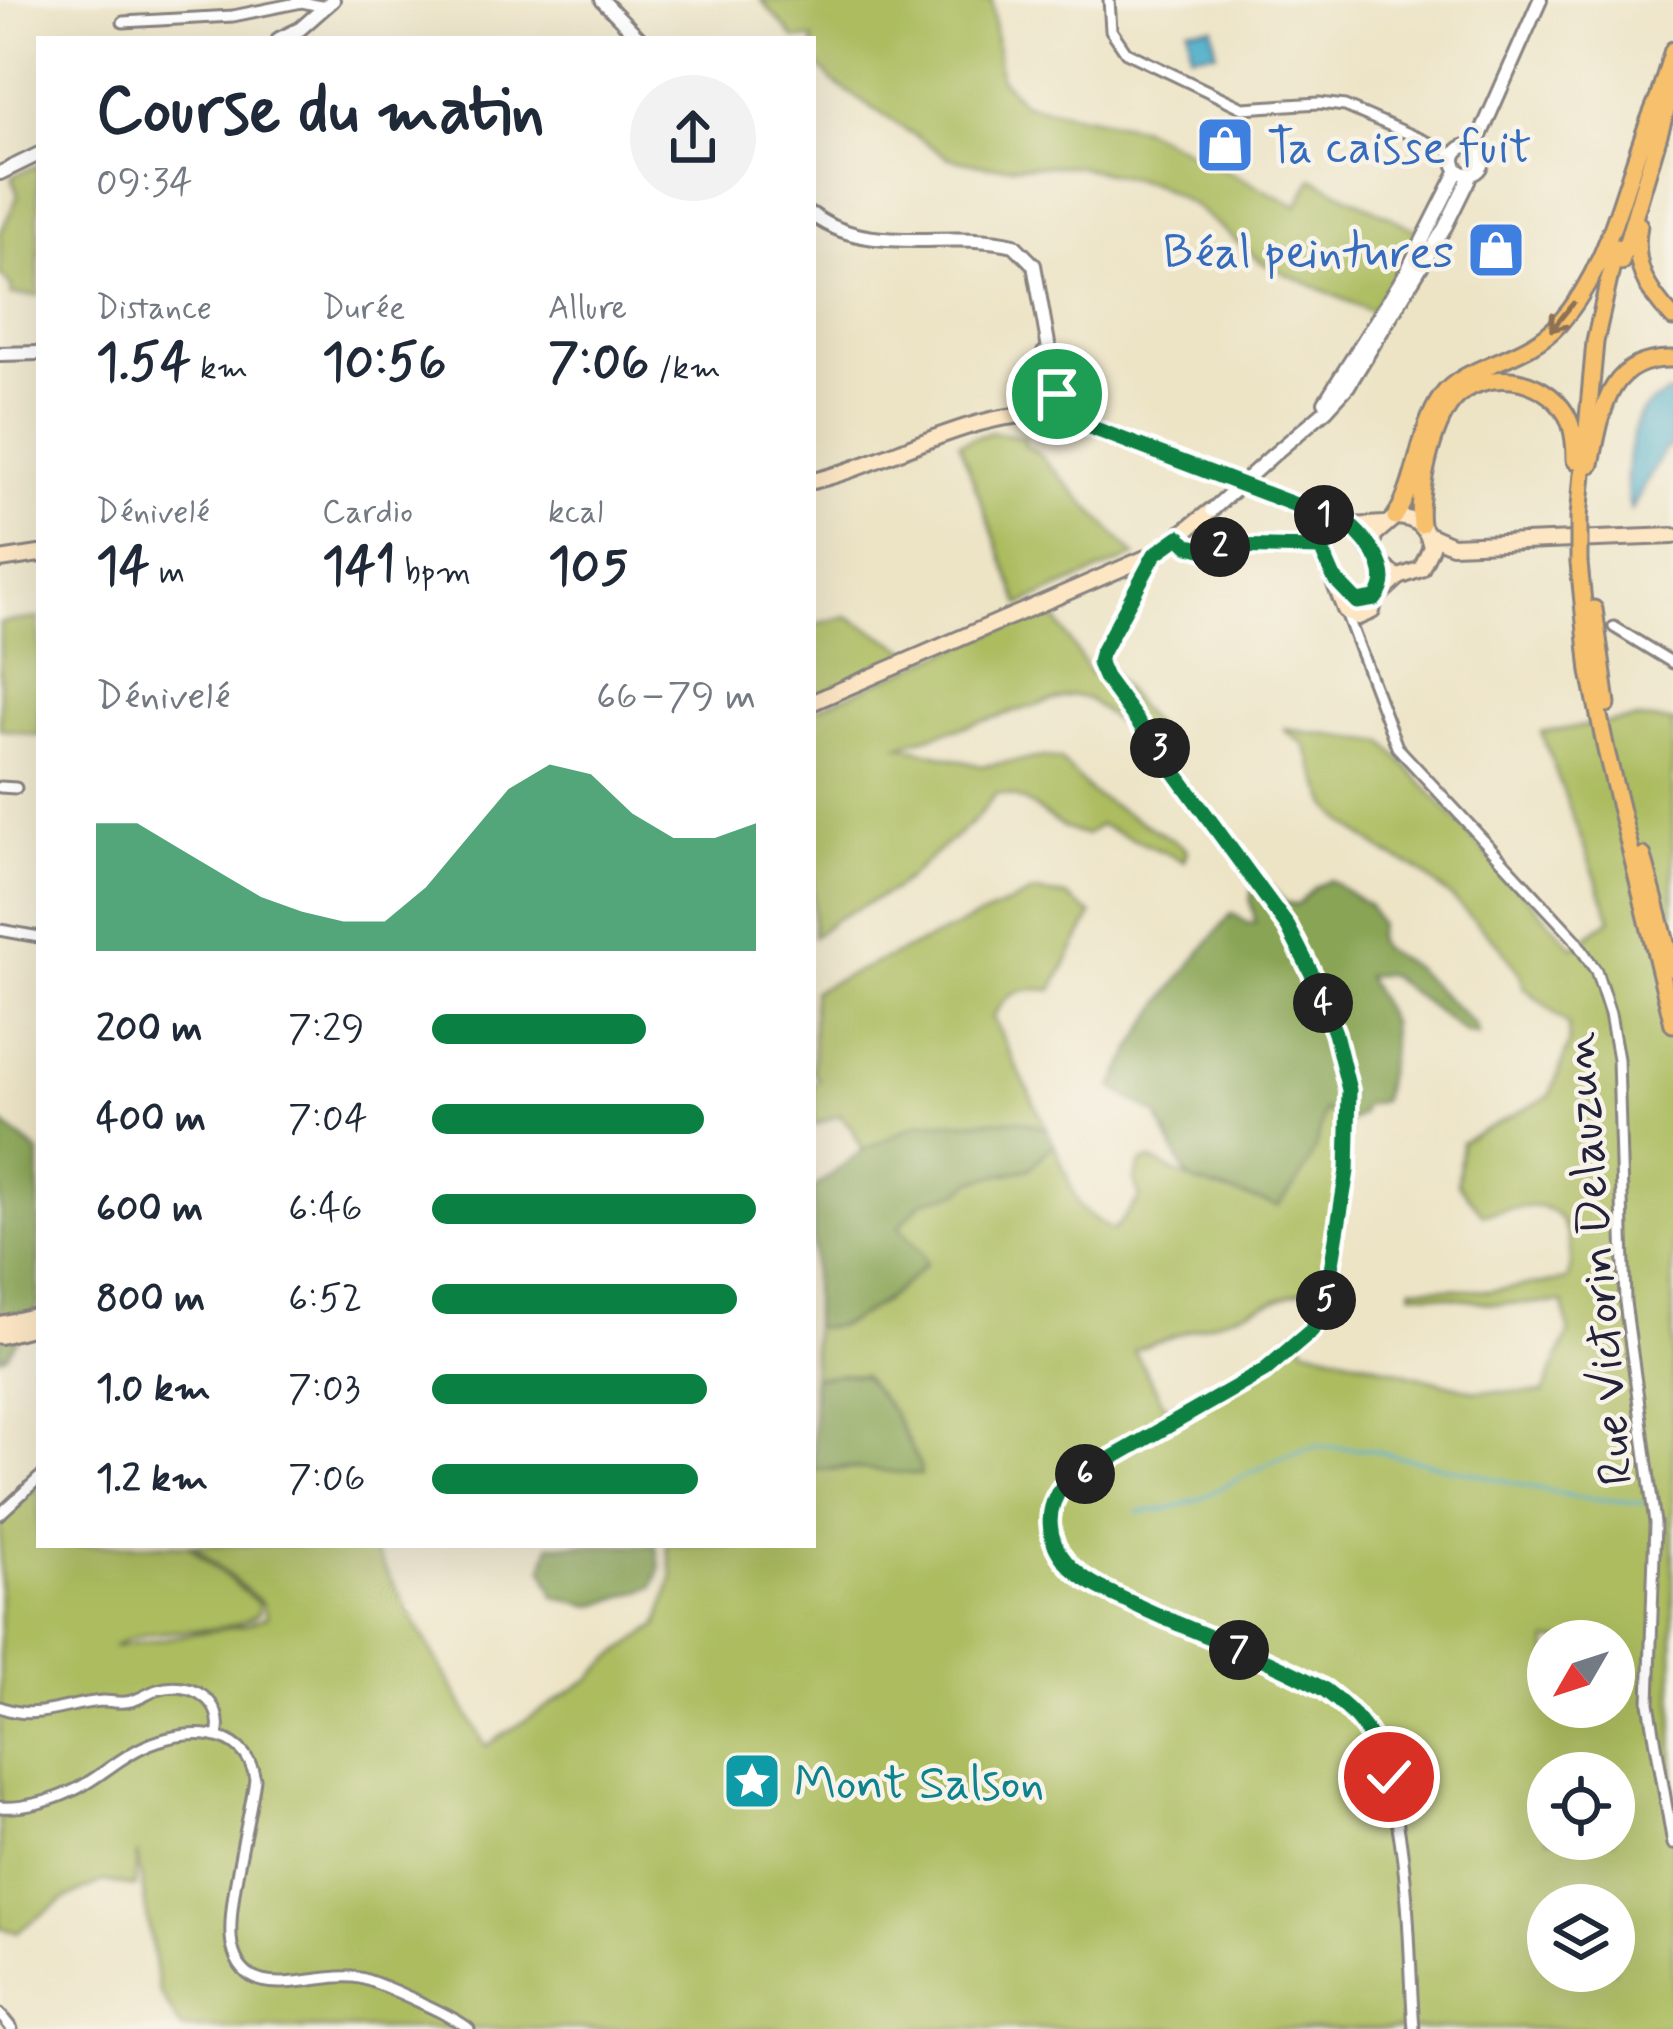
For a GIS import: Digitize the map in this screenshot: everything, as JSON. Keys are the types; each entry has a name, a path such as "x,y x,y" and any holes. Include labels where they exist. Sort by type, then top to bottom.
{"highway":[{"path":"1673,50 1660,147 1638,234 1638,260 1646,285 1673,318"},
{"path":"1666,92 1613,259 1595,341 1583,562 1590,673 1673,1024"},
{"path":"1389,520 1411,487 1442,396 1475,372 1534,345 1558,325 1600,263 1666,92"},
{"path":"1583,517 1601,353 1663,119"},
{"path":"1586,491 1605,400 1615,383 1637,365 1673,359"},
{"path":"1425,530 1420,489 1445,414 1466,390 1501,379 1537,387 1565,413 1574,438 1583,517"},
{"path":"1583,562 1614,738 1673,969"}],"main road":[{"path":"816,480 997,417 1033,412 1061,416 1351,526 1372,547 1383,570 1376,606 1361,617 1345,610 1321,548 1223,546 1205,550 1179,537"},
{"path":"816,701 1155,554 1207,515 1213,539 1223,546"},
{"path":"1351,526 1411,518 1452,544"},
{"path":"1372,547 1374,535 1389,520"},
{"path":"1425,530 1430,556"},
{"path":"1383,570 1399,577 1413,575 1430,556 1452,544 1673,536"},
{"path":"0,560 36,554"},
{"path":"1334,578 1357,602 1379,595 1399,577"},
{"path":"0,1324 36,1316"},
{"path":"0,1336 36,1327"}],"street":[{"path":"602,0 637,36"},
{"path":"1109,0 1111,30 1120,47 1244,108 1345,106 1455,154 1465,172"},
{"path":"1475,147 1540,0"},
{"path":"123,22 233,16 302,2 329,4"},
{"path":"285,36 329,4"},
{"path":"1455,154 1475,147"},
{"path":"1207,515 1348,386 1435,244 1465,172 1482,161 1475,147"},
{"path":"0,172 36,155"},
{"path":"816,217 865,236 1014,245 1034,265 1061,416"},
{"path":"1033,412 1045,340"},
{"path":"0,354 36,353"},
{"path":"1155,554 1099,663 1288,927 1313,976 1335,1033 1349,1090 1347,1171 1326,1300 1312,1330 1264,1371 1063,1486 1048,1523 1054,1544 1086,1579 1301,1676 1347,1706 1374,1738 1396,1811 1414,2029"},
{"name":"Rue Victorin Delauzun","path":"1345,610 1397,747 1574,938 1596,971 1610,1014 1618,1059 1625,1302 1654,1523 1649,1703 1673,1844"},
{"path":"1614,627 1673,663"},
{"path":"0,787 16,788"},
{"path":"0,930 36,936"},
{"path":"0,1514 36,1481"},
{"path":"0,1707 21,1715 104,1701 136,1701 160,1689 178,1687 197,1691 213,1702 221,1720 217,1736"},
{"path":"0,1807 62,1795 169,1737 230,1739 244,1750 255,1779 231,1921 232,1947 242,1967 260,1982 275,1985 357,1977 383,1985 469,2029"},
{"path":"0,2014 13,2029"}],"green space":[{"path":"761,0 992,0 1000,78 1024,104 1142,128 1297,206 1312,178 1420,232 1372,312 1264,264 1194,206 1152,183 1075,166 986,166 949,158 832,81 816,62 816,36 792,36"},
{"path":"36,166 36,295 12,295 0,274 0,234 18,196 12,176"},
{"path":"991,432 1024,437 1026,446 1135,556 1020,605 959,443"},
{"path":"1049,608 1090,673 1104,664 1157,730 1131,734 1088,699 1072,695 900,745 982,766 1044,757 1060,760 1093,794 1187,850 1184,861 1100,825 1086,835 1073,832 1020,799 996,794 976,819 894,890 834,920 816,935 816,709"},
{"path":"847,616 913,653 816,695 816,624"},
{"path":"36,618 36,735 0,729 0,623"},
{"path":"1638,719 1673,722 1673,2029 182,2029 159,1991 137,1853 135,1887 104,1881 65,1899 17,1932 0,1928 0,1521 36,1486 36,1548 192,1548 258,1603 259,1613 243,1622 147,1634 113,1647 246,1625 267,1616 261,1602 197,1548 373,1548 486,1746 591,1678 658,1625 673,1576 668,1548 816,1548 816,1470 872,1469 910,1443 892,1411 863,1376 816,1378 816,1327 841,1326 885,1301 898,1227 923,1201 960,1192 972,1181 1029,1169 1054,1144 1081,1208 1113,1231 1140,1198 1134,1180 1142,1162 1151,1160 1194,1182 1277,1205 1309,1161 1324,1109 1346,1123 1343,1173 1321,1284 1134,1350 1165,1406 1218,1385 1300,1327 1304,1346 1475,1391 1543,1393 1569,1333 1563,1303 1496,1304 1411,1291 1412,1286 1489,1291 1567,1280 1569,1242 1557,1215 1537,1207 1483,1214 1457,1183 1461,1142 1550,1096 1569,1044 1568,1025 1524,987 1502,948 1453,899 1416,868 1387,854 1345,823 1329,806 1305,745 1283,729 1384,742 1573,947 1611,919 1541,732"},
{"path":"1330,880 1369,906 1379,924 1376,938 1380,947 1413,967 1476,1026 1478,1035 1467,1034 1387,974 1366,976 1390,1022 1392,1046 1382,1101 1364,1105 1360,1115 1346,1123 1324,1110 1309,1162 1278,1206 1194,1182 1186,1175 1157,1115 1113,1088 1152,1018 1232,913 1256,923 1250,901 1253,887 1267,883 1286,903 1297,905"},
{"path":"1035,892 1066,896 1092,915 1052,990 1017,993 993,1018 1047,1129 1018,1120 921,1123 863,1150 839,1115 816,1125 816,990"},
{"path":"1018,1120 1047,1129 1054,1144 1029,1169 972,1181 960,1192 923,1201 899,1227 926,1264 858,1317 816,1327 816,1187 863,1150 920,1123"},
{"path":"0,1121 36,1151 36,1310 7,1355 0,1358"},
{"path":"863,1376 892,1411 921,1475 844,1467 816,1470 816,1378"},
{"path":"549,1548 657,1548 660,1568 653,1587 593,1606 555,1597 543,1568"}],"water":[{"path":"1213,27 1216,52 1191,54 1188,28"},
{"path":"1673,395 1673,445 1664,451 1631,511 1627,477 1635,427 1645,409"}],"waterway":[{"path":"1138,1512 1199,1499 1315,1446 1371,1450 1576,1497 1643,1503"}],"place":[{"name":"Ta caisse fuit","path":"1225,145"},
{"name":"Béal peintures","path":"1496,250"},
{"name":"Mont Salson","path":"752,1781"}],"route":[{"path":"1057,394 1061,416 1351,526 1372,547 1383,570 1382,590 1375,599 1357,602 1334,578 1321,548 1223,546 1205,550 1179,537 1155,554 1101,654 1105,677 1288,927 1313,976 1335,1033 1349,1090 1347,1171 1318,1323 1264,1371 1063,1486 1048,1523 1054,1544 1086,1579 1301,1676 1347,1706 1374,1738 1389,1777"}]}
